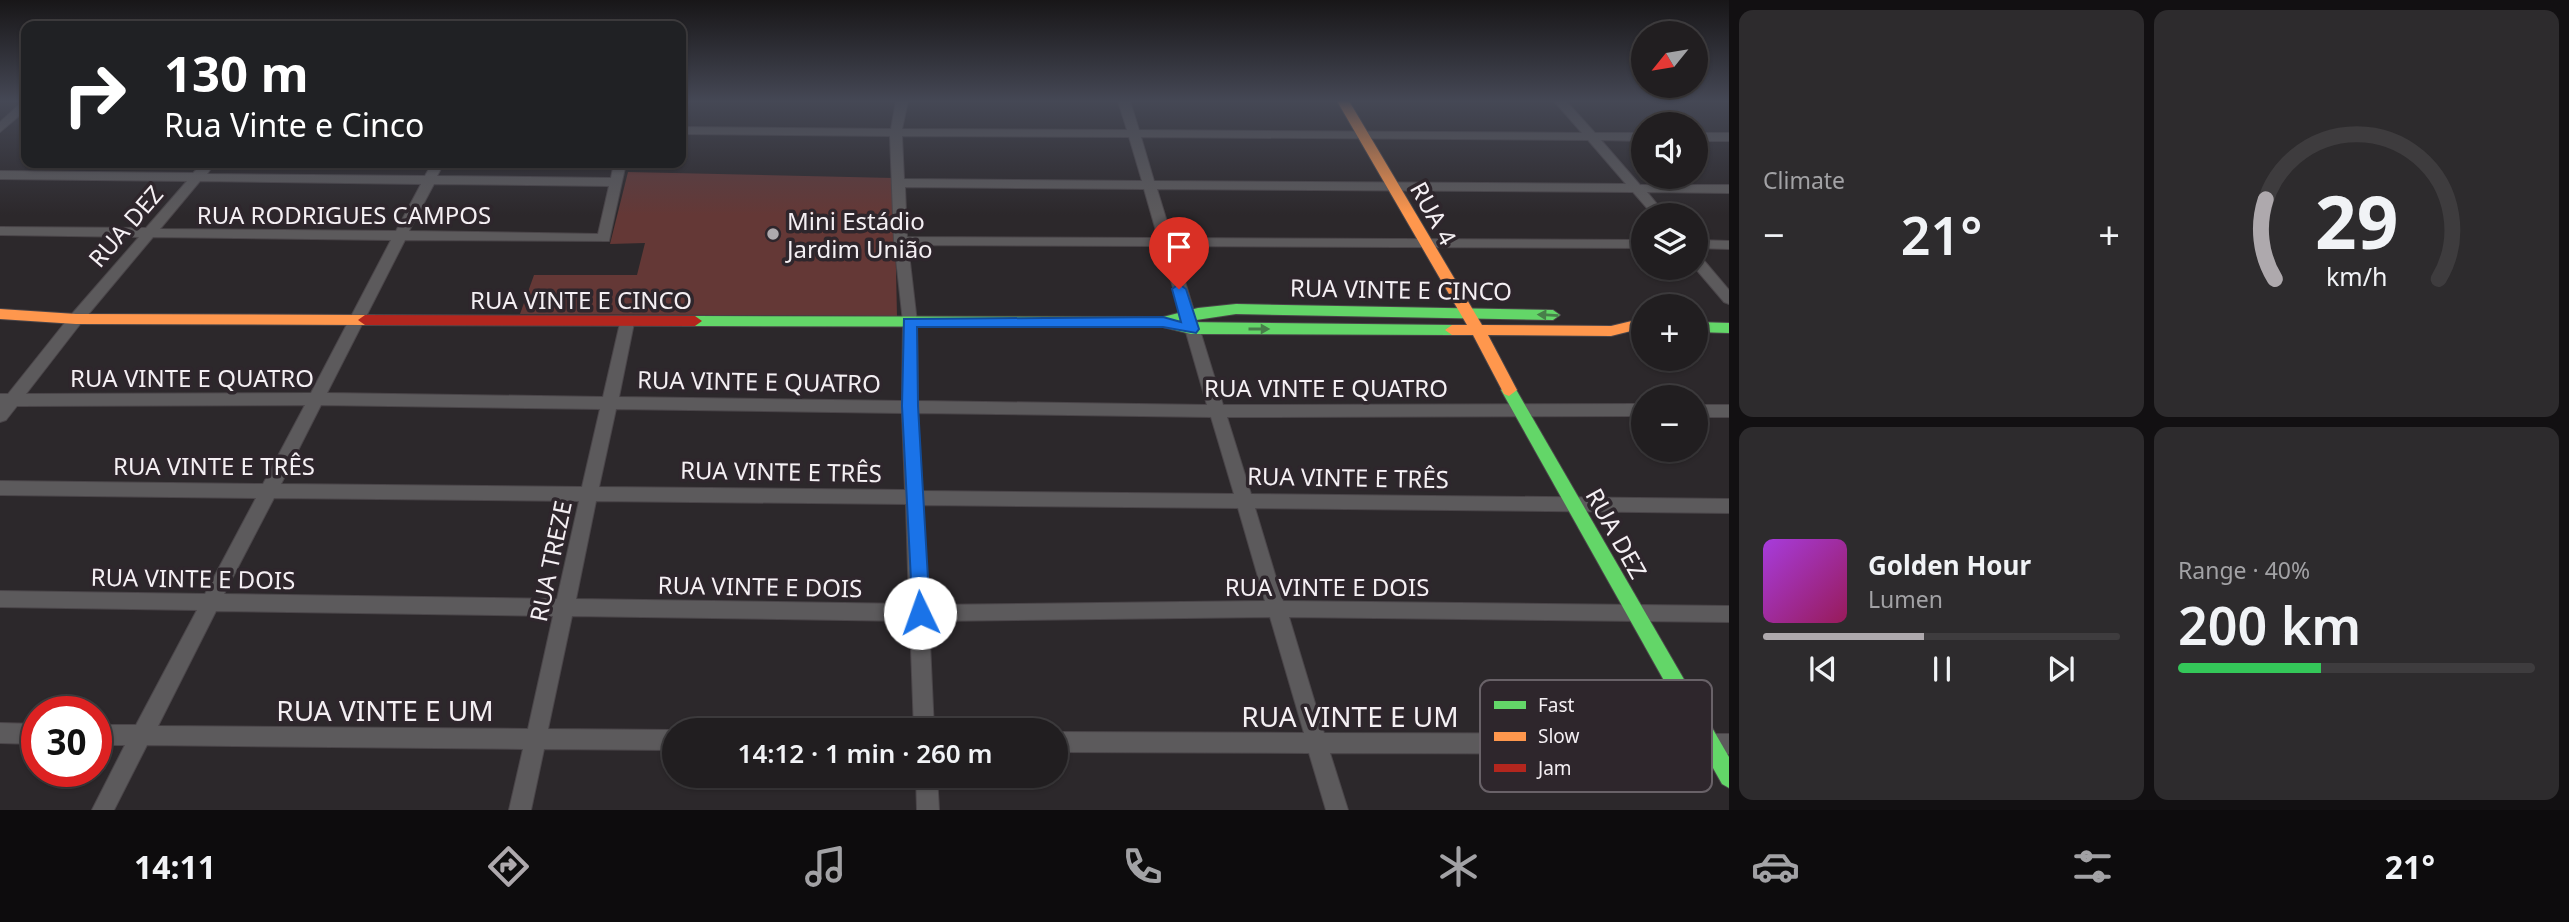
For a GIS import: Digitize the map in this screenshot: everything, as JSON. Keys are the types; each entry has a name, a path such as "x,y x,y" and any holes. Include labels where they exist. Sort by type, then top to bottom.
{"street":[{"path":"896,139 901,241 910,322 910,406 923,718"},
{"path":"1136,139 1164,243 1337,810"},
{"name":"RUA 4","path":"1364,139 1464,311"},
{"path":"1593,139 1631,180"},
{"name":"RUA DEZ","path":"0,416 6,400 205,168"},
{"path":"103,810 355,319 436,168"},
{"path":"0,176 200,175 429,182 615,182 619,168"},
{"name":"RUA RODRIGUES CAMPOS","path":"0,231 146,235 604,238 615,182"},
{"path":"898,183 1394,188 1631,187"},
{"path":"1640,189 1651,203"},
{"path":"1708,189 1729,189"},
{"path":"901,241 1631,244"},
{"path":"1708,244 1729,245"},
{"path":"1708,274 1729,299"},
{"name":"RUA DEZ","path":"1464,311 1477,329 1519,409 1576,504 1635,612 1678,680"},
{"name":"RUA VINTE E CINCO","path":"0,314 76,319 627,323 1163,322 1464,311 1601,317 1631,322"},
{"name":"RUA VINTE E CINCO","path":"1189,321 1612,331 1631,327"},
{"name":"RUA TREZE","path":"520,810 627,323"},
{"path":"1708,327 1729,328"},
{"name":"RUA VINTE E QUATRO","path":"6,400 314,399 1216,411 1631,410"},
{"path":"1708,411 1729,411"},
{"name":"RUA VINTE E TRÊS","path":"0,488 1729,506"},
{"name":"RUA VINTE E DOIS","path":"0,599 920,613 1276,609 1729,614"},
{"path":"0,733 21,734"},
{"name":"RUA VINTE E UM","path":"112,735 662,740"},
{"name":"RUA VINTE E UM","path":"1068,743 1480,744"},
{"name":"RUA DEZ","path":"1719,744 1729,778"},
{"path":"927,788 928,810"}],"shaded area":[{"path":"628,172 894,178 897,316 520,314 534,275 637,275 645,243 610,244"}],"traffic: fast":[{"path":"1163,322 1198,313 1236,309 1553,315"},
{"path":"695,321 1163,322 1191,329 1452,330"},
{"path":"1708,327 1729,328"},
{"path":"1509,390 1674,680"},
{"path":"1712,747 1729,777"}],"traffic: slow":[{"path":"1365,139 1477,329 1509,390"},
{"path":"0,314 76,319 365,320"},
{"path":"1452,330 1611,331 1631,326"}],"traffic: jam":[{"path":"365,320 695,321"}],"place":[{"name":"Mini Estádio Jardim União","path":"773,234"}],"route":[{"path":"920,613 910,406 910,322 1163,322 1191,329 1179,289"}]}
